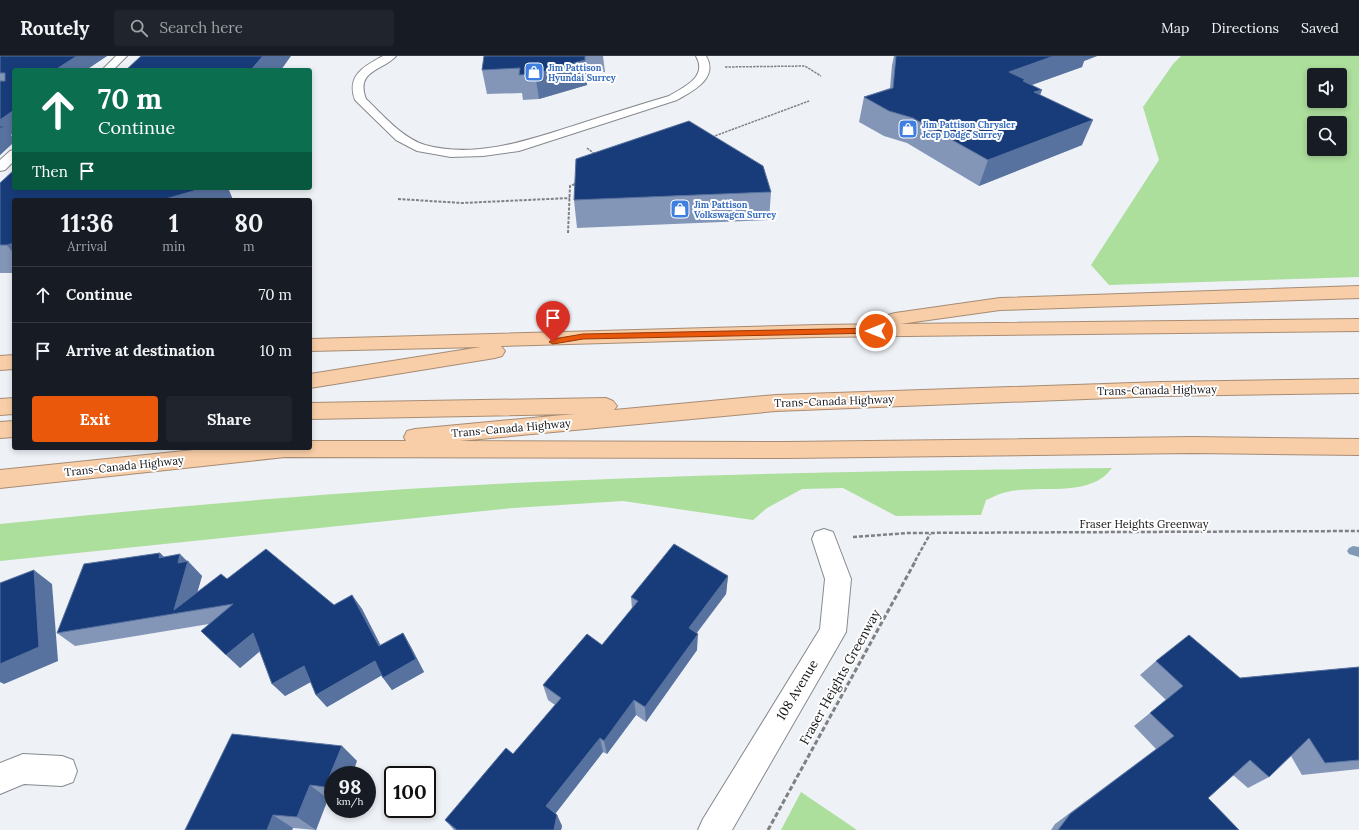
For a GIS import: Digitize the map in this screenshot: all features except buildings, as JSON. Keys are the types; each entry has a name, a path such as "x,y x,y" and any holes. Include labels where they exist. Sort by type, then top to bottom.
{"highway":[{"path":"817,331 1000,304 1359,292"},
{"path":"312,345 817,331 1359,325"},
{"path":"312,381 583,337"},
{"path":"0,363 12,362"},
{"name":"Trans-Canada Highway","path":"312,447 776,403 1162,389 1359,386"},
{"path":"312,410 776,403"},
{"path":"0,407 12,406"},
{"path":"0,430 12,429"},
{"name":"Trans-Canada Highway","path":"312,449 787,450 1192,445 1359,447"},
{"name":"Trans-Canada Highway","path":"0,479 278,450"}],"street":[{"name":"108 Avenue","path":"714,830 832,632 838,579 824,540"},
{"path":"0,779 23,769 62,770"}],"lane":[{"path":"109,68 122,56"},
{"path":"391,56 372,66 362,75 357,92 361,100 400,137 421,148 451,153 483,152 515,148 673,98 694,86 704,74 704,61 701,56"},
{"path":"0,167 12,156"}],"path":[{"path":"705,68 804,66 821,76"},
{"path":"707,138 809,101"},
{"path":"583,144 598,156"},
{"path":"568,233 570,186 577,183"},
{"path":"398,199 422,202 453,203 570,198"},
{"name":"Fraser Heights Greenway","path":"824,540 908,533 1359,531"},
{"name":"Fraser Heights Greenway","path":"768,830 930,534"}],"green space":[{"path":"1181,56 1359,56 1359,277 1109,285 1091,265 1159,160 1143,107 1173,64"},
{"path":"1112,468 1102,478 1091,484 1063,489 1020,490 999,494 986,500 981,515 896,516 843,488 802,489 767,508 753,520 623,501 513,508 0,561 0,524 254,500 407,489 583,480 848,472"},
{"path":"801,792 857,830 781,830"}],"waterway":[{"path":"1353,551 1359,552"}],"place":[{"name":"Jim Pattison Hyundai Surrey","path":"534,72"},
{"name":"Jim Pattison Chrysler Jeep Dodge Surrey","path":"908,129"},
{"name":"Jim Pattison Volkswagen Surrey","path":"680,209"}],"route":[{"path":"553,342 583,337 817,331 876,331"}]}
